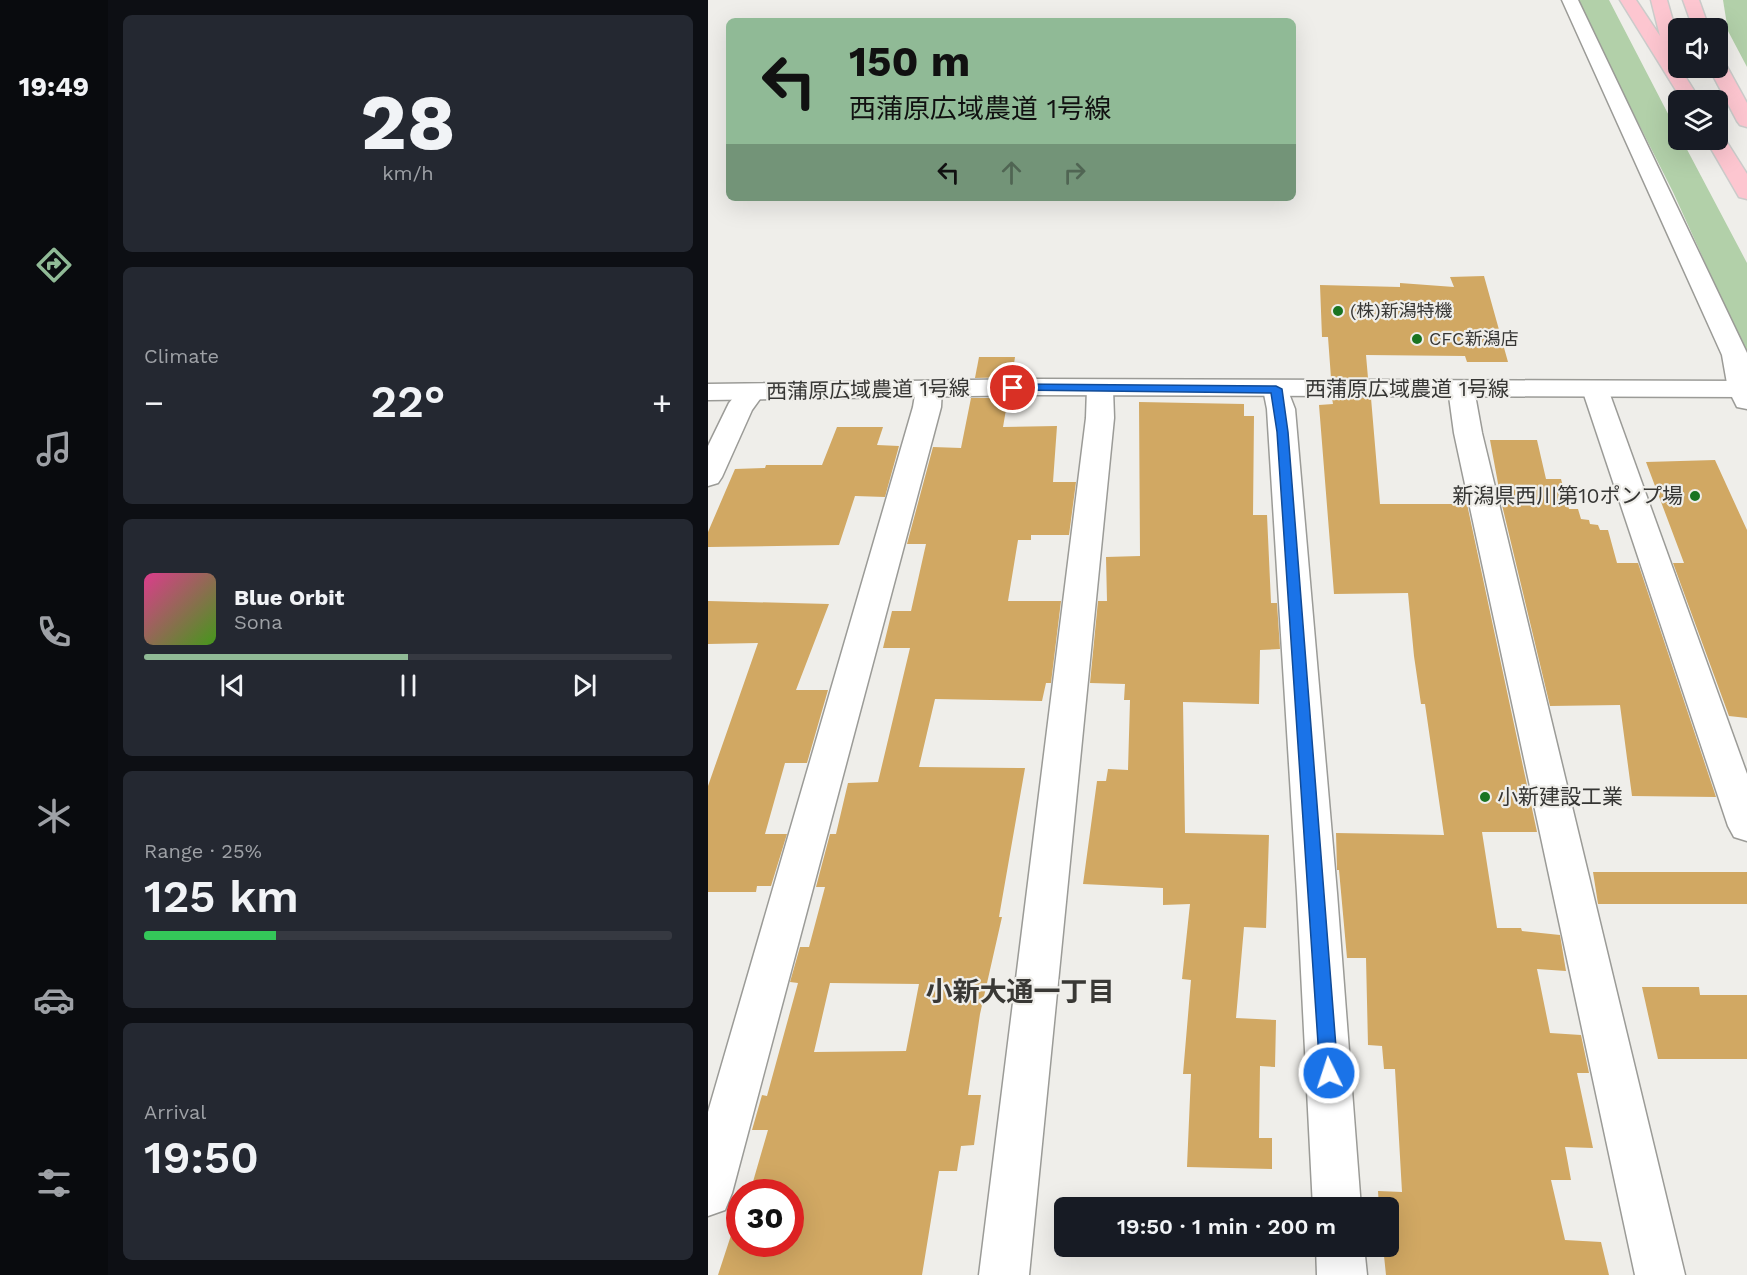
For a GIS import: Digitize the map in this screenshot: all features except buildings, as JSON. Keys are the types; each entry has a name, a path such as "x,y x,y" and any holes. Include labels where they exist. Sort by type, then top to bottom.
{"highway":[{"path":"1628,0 1685,90"},
{"path":"1659,0 1668,34"},
{"path":"1691,0 1697,18"},
{"path":"1700,18 1701,0"},
{"path":"1724,78 1747,121"},
{"path":"1723,150 1747,192"}],"street":[{"path":"1569,0 1735,356 1745,393"},
{"path":"1004,1275 1100,418 1100,388"},
{"name":"西蒲原広域農道 1号線","path":"708,392 1100,388 1595,389 1745,393"},
{"path":"708,1193 927,407 929,389"},
{"path":"1276,389 1281,409 1309,775 1336,1197"},
{"path":"1461,389 1468,433 1660,1275"},
{"path":"1595,389 1747,826"},
{"path":"708,477 739,409 752,392"},
{"path":"1341,1257 1342,1275"}],"green space":[{"path":"1579,0 1609,0 1668,114 1668,150 1687,150 1747,263 1747,355 1673,192"},
{"path":"1723,0 1747,0 1747,67 1728,31 1728,18 1726,18"}],"place":[{"name":"(株)新潟特機","path":"1338,311"},
{"name":"CFC新潟店","path":"1417,339"},
{"name":"新潟県西川第10ポンプ場","path":"1695,496"},
{"name":"小新建設工業","path":"1485,797"}],"district":[{"name":"小新大通一丁目","path":"1020,992"}],"route":[{"path":"1013,388 1276,389 1283,432 1329,1073"}]}
